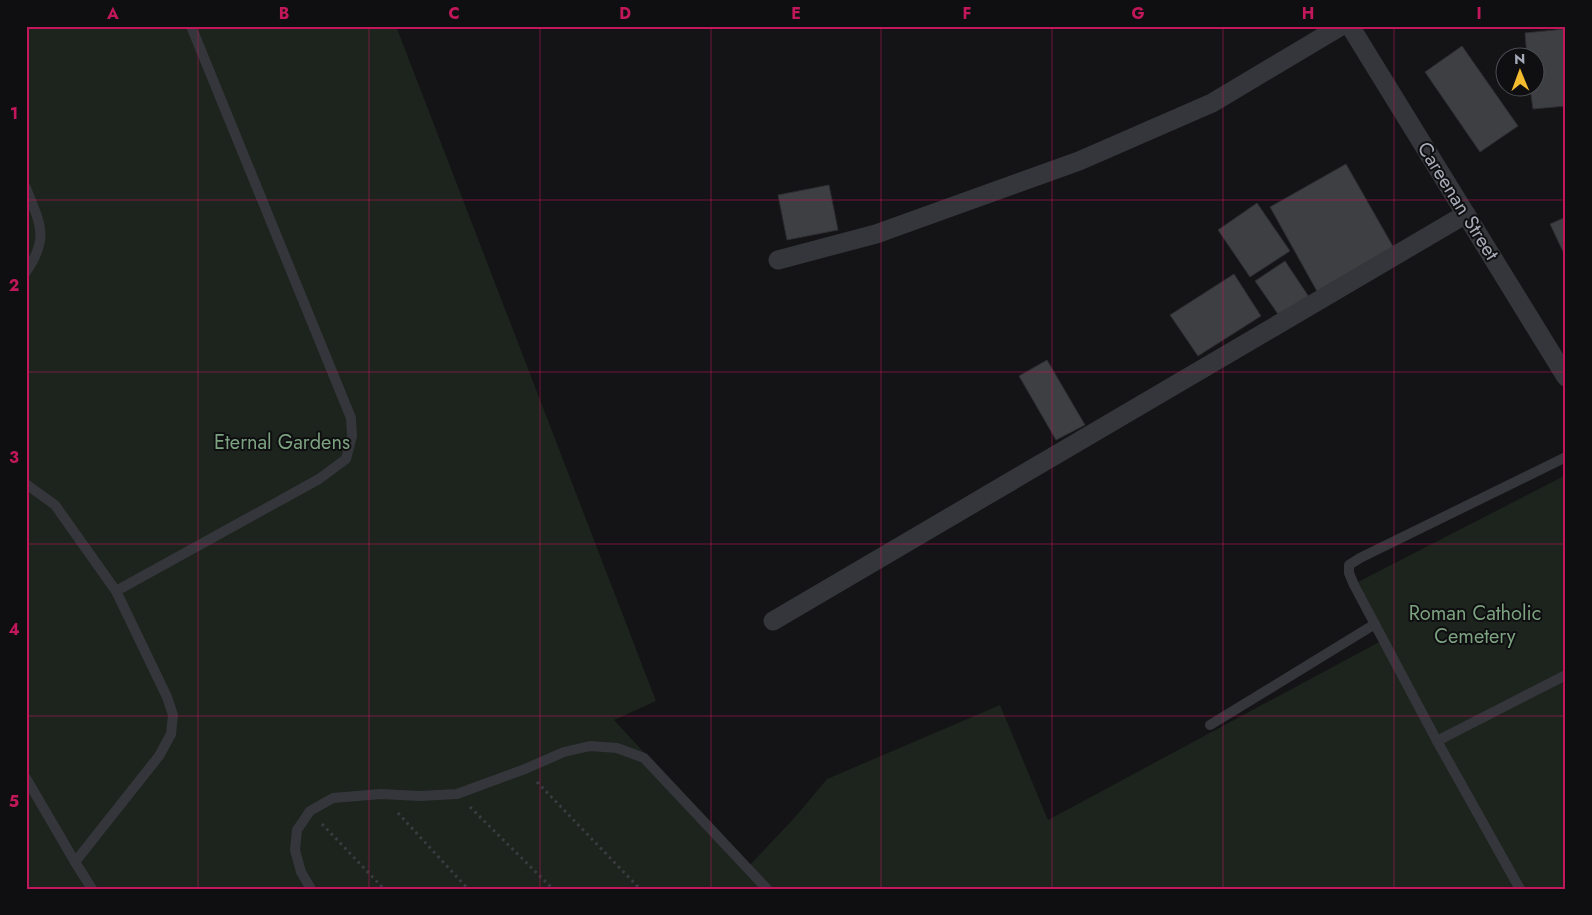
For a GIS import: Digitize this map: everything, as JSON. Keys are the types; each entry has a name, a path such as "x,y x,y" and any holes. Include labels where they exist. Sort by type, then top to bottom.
{"street":[{"path":"778,260 876,234 1079,160 1212,103 1341,26"},
{"name":"Careenan Street","path":"1350,26 1566,376"},
{"path":"773,621 1466,214"}],"lane":[{"path":"116,591 319,479 346,459 352,436 351,418 191,26"},
{"path":"26,188 42,227 38,253 26,272"},
{"path":"1520,889 1437,741 1375,624 1349,573 1349,565 1566,457"},
{"path":"26,484 55,505 116,591 167,697 173,715 171,734 160,756 75,862"},
{"path":"1210,725 1375,624"},
{"path":"1437,741 1566,675"},
{"path":"312,889 301,872 296,850 298,830 310,811 333,798 381,794 420,796 457,794 525,769 564,752 590,746 617,748 644,758 768,889"},
{"path":"26,778 92,889"}],"path":[{"path":"525,769 640,889"},
{"path":"381,794 468,889"},
{"path":"457,794 553,889"},
{"path":"310,811 384,889"}],"green space":[{"name":"Eternal Gardens","path":"26,26 396,26 656,701 614,720 749,866 796,816 827,779 1000,705 1048,820 1381,641 1354,584 1566,475 1566,889 26,889"}],"building":[{"path":"1564,29 1566,48 1566,106 1533,109 1531,98 1544,98 1544,48 1526,48 1525,33"},
{"path":"1462,46 1494,92 1494,98 1498,98 1518,126 1480,152 1425,72"},
{"path":"1346,164 1395,250 1318,293 1270,207"},
{"path":"829,185 838,230 787,240 778,195"},
{"path":"1257,203 1290,251 1250,277 1218,230"},
{"path":"1566,217 1566,258 1550,224"},
{"path":"1285,261 1309,297 1280,317 1255,281"},
{"path":"1234,274 1261,316 1198,356 1170,315"},
{"path":"1047,360 1085,425 1056,440 1019,376"}],"park label":[{"name":"Roman Catholic Cemetery","path":"1475,624"}]}
